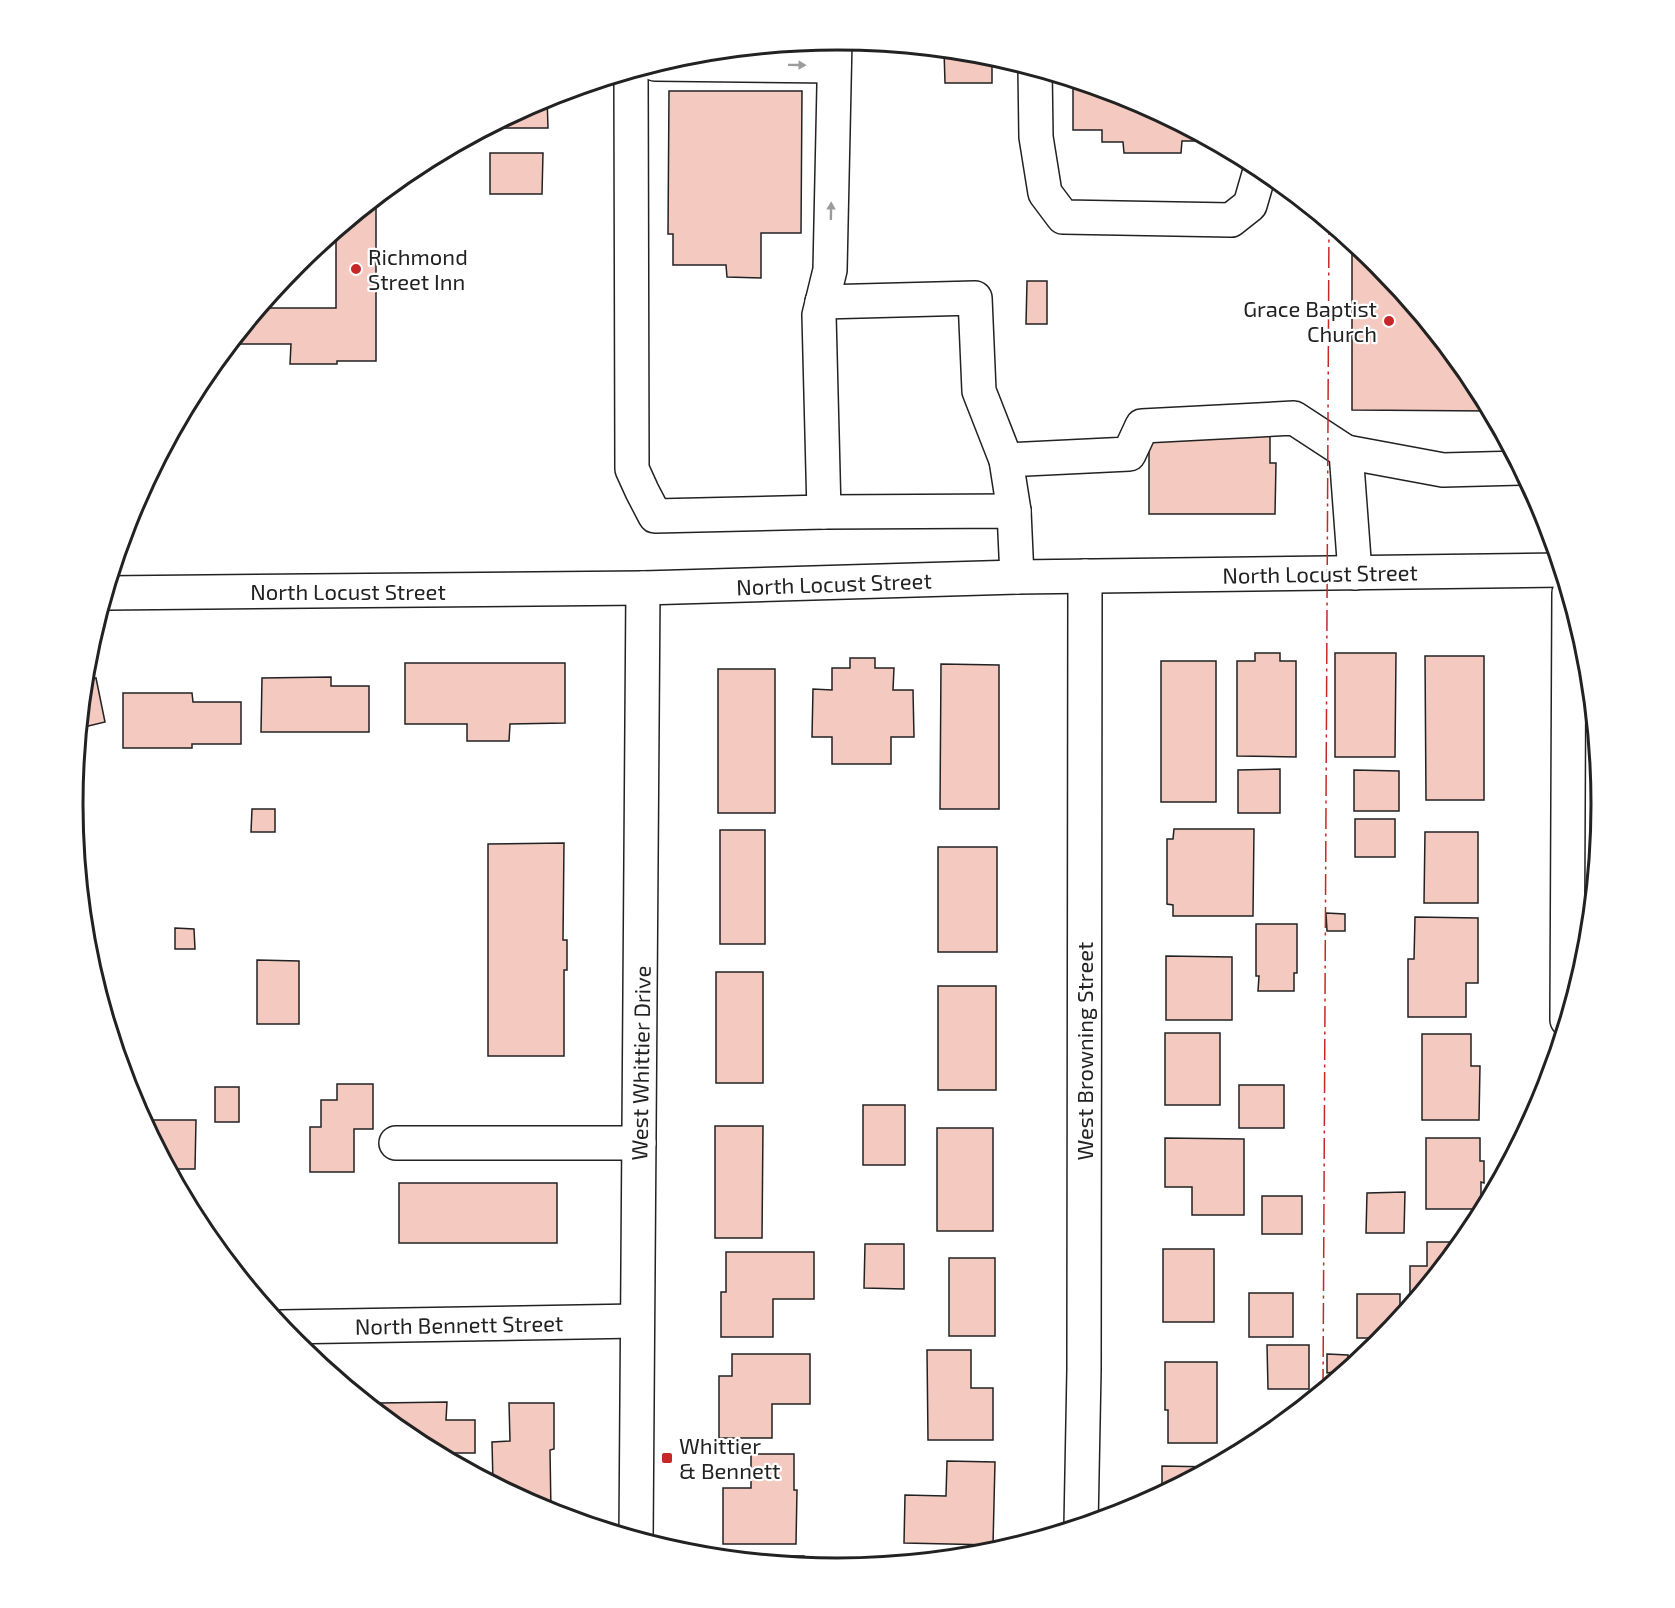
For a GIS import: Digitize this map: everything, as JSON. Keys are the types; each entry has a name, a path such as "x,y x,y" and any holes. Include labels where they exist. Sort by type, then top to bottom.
{"street":[{"path":"711,61 835,53 830,270 819,315 824,512"},
{"path":"1035,76 1036,137 1045,193 1064,217 1231,220 1250,204 1258,178"},
{"path":"631,78 632,469 655,516 1014,511"},
{"path":"822,302 975,298 979,392 1006,460 1014,511 1017,577"},
{"path":"1006,460 1129,454 1142,426 1294,418 1346,452 1443,470 1513,468"},
{"path":"1346,452 1355,573"},
{"name":"North Locust Street","path":"114,593 643,588 1017,577 1555,570"},
{"name":"West Browning Street","path":"1081,1518 1084,1370 1085,576"},
{"name":"West Whittier Drive","path":"636,1531 643,588"},
{"path":"1568,991 1569,621"},
{"path":"396,1143 639,1143"},
{"name":"North Bennett Street","path":"294,1327 637,1321"}],"building":[{"path":"944,57 992,66 992,83 945,83"},
{"path":"1073,88 1126,107 1197,141 1182,141 1181,153 1124,153 1123,142 1102,142 1102,130 1073,130"},
{"path":"669,91 802,91 801,233 761,233 761,278 727,277 726,265 673,265 673,234 668,234"},
{"path":"547,108 548,128 502,128"},
{"path":"490,153 543,153 542,194 490,194"},
{"name":"Richmond Street Inn","path":"376,207 376,361 290,364 291,344 240,344 269,308 336,308 336,241"},
{"name":"Grace Baptist Church","path":"1352,253 1405,307 1436,345 1481,411 1352,410"},
{"path":"1027,281 1047,281 1047,324 1026,324"},
{"path":"1149,432 1270,432 1270,463 1276,463 1275,514 1149,514"},
{"path":"1255,653 1280,653 1280,661 1296,661 1296,757 1237,756 1237,661 1255,661"},
{"path":"1335,653 1396,653 1395,757 1335,757"},
{"path":"1425,656 1484,656 1484,800 1426,800"},
{"path":"850,658 875,658 875,668 894,668 893,690 913,690 914,737 891,737 891,764 832,764 832,737 812,737 813,689 832,690 832,668 850,668"},
{"path":"1161,661 1216,661 1216,802 1161,802"},
{"path":"405,663 565,663 565,723 510,724 509,741 467,741 467,724 405,724"},
{"path":"941,664 999,665 999,809 940,809"},
{"path":"718,669 775,669 775,813 718,813"},
{"path":"331,677 331,686 369,686 369,732 261,732 262,678"},
{"path":"96,678 105,722 87,726 89,706 93,679"},
{"path":"123,693 192,693 193,702 241,702 241,744 192,744 192,748 123,748"},
{"path":"1280,769 1280,813 1238,813 1238,770"},
{"path":"1354,770 1399,771 1399,811 1354,811"},
{"path":"252,809 275,809 275,832 251,832"},
{"path":"1355,819 1395,819 1395,857 1355,857"},
{"path":"1174,829 1254,829 1253,916 1173,916 1173,905 1167,904 1167,839 1173,839"},
{"path":"720,830 765,830 765,944 720,944"},
{"path":"1425,832 1478,832 1478,903 1424,903"},
{"path":"564,843 563,940 567,940 567,970 564,970 564,1056 488,1056 488,844"},
{"path":"938,847 997,847 997,952 938,952"},
{"path":"1326,913 1345,914 1345,931 1327,931"},
{"path":"1415,917 1478,918 1478,983 1466,983 1466,1017 1408,1017 1408,959 1414,959"},
{"path":"1256,924 1297,924 1297,973 1294,973 1294,991 1258,991"},
{"path":"175,928 194,929 195,949 175,949"},
{"path":"1166,956 1232,957 1232,1020 1166,1020"},
{"path":"257,960 299,961 299,1024 257,1024"},
{"path":"716,972 763,972 763,1083 716,1083"},
{"path":"938,986 996,986 996,1090 938,1090"},
{"path":"1165,1033 1220,1033 1220,1105 1165,1105"},
{"path":"1422,1034 1471,1034 1471,1066 1480,1066 1479,1120 1422,1120"},
{"path":"337,1084 373,1084 373,1129 354,1129 354,1172 310,1172 310,1127 321,1127 321,1100 337,1100"},
{"path":"1239,1085 1284,1085 1284,1128 1239,1128"},
{"path":"215,1087 239,1087 239,1122 215,1122"},
{"path":"863,1105 905,1105 905,1165 863,1165"},
{"path":"153,1120 196,1120 195,1169 178,1169"},
{"path":"715,1126 763,1126 762,1238 715,1238"},
{"path":"937,1128 993,1128 993,1231 937,1231"},
{"path":"1165,1138 1244,1139 1244,1215 1192,1215 1192,1187 1165,1187"},
{"path":"1426,1138 1480,1138 1480,1161 1484,1161 1484,1183 1481,1182 1481,1197 1474,1209 1426,1209"},
{"path":"399,1183 557,1183 557,1243 399,1243"},
{"path":"1405,1192 1404,1233 1366,1233 1367,1193"},
{"path":"1262,1196 1302,1196 1302,1234 1262,1234"},
{"path":"1427,1242 1451,1242 1410,1295 1410,1266 1427,1266"},
{"path":"865,1244 904,1244 904,1289 864,1288"},
{"path":"1163,1249 1214,1249 1214,1322 1163,1322"},
{"path":"726,1252 814,1252 814,1299 773,1299 773,1337 721,1337 721,1292 726,1292"},
{"path":"949,1258 995,1258 995,1336 949,1336"},
{"path":"1249,1293 1293,1293 1293,1337 1249,1337"},
{"path":"1357,1294 1400,1294 1400,1306 1371,1338 1357,1338"},
{"path":"1267,1345 1309,1345 1309,1389 1268,1389"},
{"path":"927,1350 971,1350 971,1388 993,1388 993,1440 928,1440"},
{"path":"732,1354 810,1354 810,1404 772,1404 772,1438 719,1438 719,1376 732,1376"},
{"path":"1327,1354 1348,1355 1348,1359 1335,1371 1327,1373"},
{"path":"1165,1362 1217,1362 1217,1443 1168,1443"},
{"path":"447,1402 446,1420 475,1420 475,1453 454,1453 380,1403"},
{"path":"509,1403 554,1403 554,1449 550,1450 551,1502 493,1475 492,1442 510,1441"},
{"path":"751,1454 794,1454 794,1490 797,1490 796,1544 723,1544 723,1488 751,1488"},
{"path":"947,1461 995,1462 993,1542 981,1545 904,1543 905,1495 946,1496"},
{"path":"1162,1466 1197,1467 1171,1481 1162,1485"},
{"path":"778,1556 804,1556 804,1557"}],"power":[{"path":"1323,1381 1329,232"}],"place":[{"name":"Richmond Street Inn","path":"356,269"},
{"name":"Grace Baptist Church","path":"1389,321"},
{"name":"Whittier & Bennett","path":"667,1458"}]}
